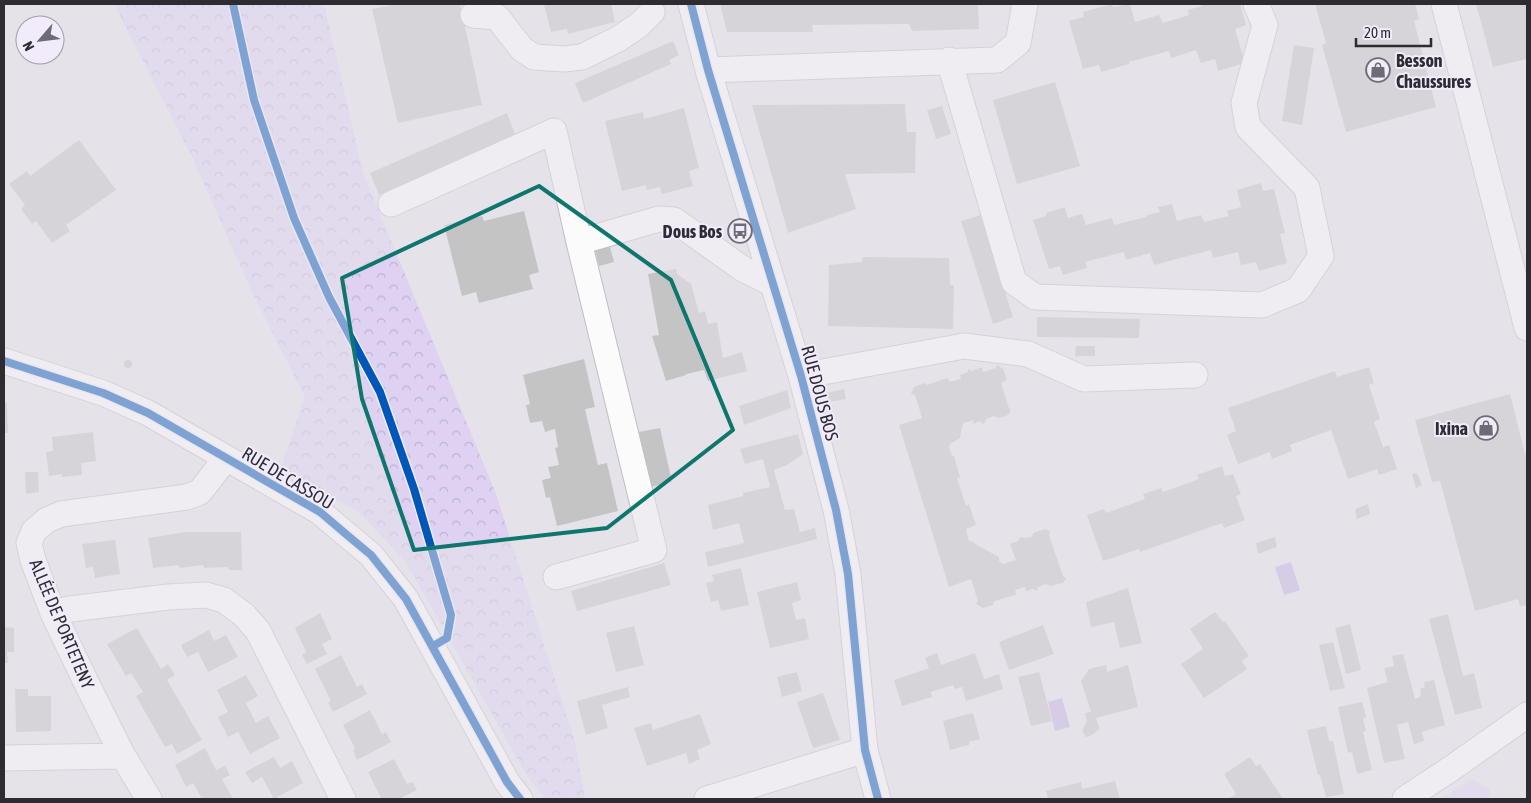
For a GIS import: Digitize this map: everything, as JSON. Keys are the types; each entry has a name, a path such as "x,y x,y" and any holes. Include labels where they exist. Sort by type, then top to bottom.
{"street":[{"path":"473,15 498,17 522,49 534,58 564,60 582,57 618,39 639,25 651,8 685,4"},
{"name":"RUE DOUS BOS","path":"691,4 708,70 801,376 836,510 848,574 865,750 878,799"},
{"path":"708,70 949,60 997,60 1018,43 1025,4"},
{"path":"949,60 1014,282 1035,297 1262,305 1298,290 1321,256 1308,188 1248,127 1244,103 1265,24 1256,4"},
{"path":"1444,4 1527,328"},
{"path":"391,204 554,131 654,550 556,577"},
{"path":"579,242 659,219 674,220 743,269 772,284"},
{"path":"801,376 964,346 1028,354 1084,379 1195,375"},
{"name":"RUE DE CASSOU","path":"4,361 103,393 148,413 320,512 370,555 406,600 507,782 520,799"},
{"name":"ALLÉE DE PORTETENY","path":"149,799 123,756 54,613 33,560 30,543 34,531 47,520 61,514 187,498 200,492 226,458"},
{"path":"54,613 70,609 168,597 206,595 224,600 244,615 258,631 343,799"},
{"path":"1405,799 1527,715"},
{"path":"707,799 865,750"},
{"path":"4,758 123,756"}],"highlighted area":[{"path":"539,186 671,280 733,430 607,528 414,550 362,399 342,278"}],"green space":[{"path":"114,4 324,4 363,173 496,494 575,742 585,799 545,799 526,774 406,562 360,513 281,468 305,397 251,290 192,157"},
{"path":"1472,779 1490,790 1488,799 1441,799"}],"shaded area":[{"path":"1291,562 1300,590 1284,595 1275,567"},
{"path":"1062,698 1070,727 1055,731 1048,702"}],"building":[{"path":"397,4 460,4 482,105 398,123 372,9"},
{"path":"611,4 615,22 568,34 567,29 551,32 544,5"},
{"path":"720,4 978,4 979,29 912,31 909,24 812,25 813,32 727,32"},
{"path":"1112,4 1113,7 1130,4 1135,22 1159,15 1163,23 1189,15 1188,10 1202,6 1201,4 1240,4 1246,25 1235,29 1245,63 1218,71 1215,59 1201,63 1196,50 1171,58 1169,51 1101,72 1099,65 1083,69 1069,21 1084,17 1083,12"},
{"name":"Besson Chaussures","path":"1315,4 1415,4 1419,19 1414,21 1436,107 1346,132 1322,45 1326,43"},
{"path":"1476,4 1527,4 1527,59 1493,67"},
{"path":"673,41 679,55 669,60 671,64 583,103 575,83"},
{"path":"1294,45 1314,48 1302,125 1282,121"},
{"path":"1055,82 1080,166 1017,184 993,100"},
{"path":"905,104 907,132 916,132 915,173 845,174 856,209 788,233 752,105"},
{"path":"942,106 951,134 936,139 927,110"},
{"path":"684,108 699,168 689,171 693,186 662,194 660,187 647,190 646,185 622,191 605,121 643,112 644,119"},
{"path":"507,113 515,134 379,195 370,173"},
{"path":"79,140 116,190 66,225 70,231 52,243 36,221 32,224 21,209 25,205 9,184 27,171 30,176"},
{"path":"1261,183 1263,191 1274,189 1285,233 1280,234 1287,263 1259,271 1256,262 1241,265 1238,252 1213,258 1211,250 1154,265 1150,253 1126,260 1124,252 1085,262 1087,268 1063,275 1060,266 1049,269 1033,220 1046,216 1046,213 1065,207 1068,218 1082,214 1086,225 1112,218 1114,225 1160,212 1158,207 1172,204 1177,221 1201,215 1204,222 1229,216 1227,211 1241,207 1237,190"},
{"path":"524,211 539,272 529,275 533,289 479,303 476,292 462,296 444,225 482,216 484,221"},
{"path":"981,215 1013,317 993,324 961,221"},
{"path":"610,247 614,262 599,266 595,250"},
{"path":"863,257 949,258 950,285 954,285 953,329 828,326 829,265 862,262"},
{"path":"676,269 677,274 691,284 699,313 705,311 708,324 717,322 723,358 742,352 747,371 708,381 704,370 666,381 652,336 659,335 648,274"},
{"path":"1037,317 1140,319 1139,338 1037,337"},
{"path":"1076,346 1095,346 1095,356 1075,356"},
{"path":"584,359 595,407 585,409 598,465 607,463 618,511 557,526 550,497 546,498 542,480 551,478 548,467 559,465 555,448 558,447 555,429 545,432 542,421 530,423 526,405 530,404 523,375"},
{"path":"128,360 132,364 128,368 124,364"},
{"path":"997,365 1003,369 1007,379 1001,383 1011,410 1008,415 999,418 994,416 986,419 984,424 979,421 974,424 973,420 964,423 960,438 950,444 949,447 952,456 954,456 960,477 957,478 966,506 969,504 976,525 966,529 969,541 999,557 999,561 1003,564 1016,560 1010,544 1018,541 1020,537 1032,537 1033,533 1046,529 1050,532 1049,535 1063,576 1066,578 1063,583 1050,586 1046,584 1038,587 1037,591 1033,589 1026,591 1025,587 1015,590 1016,595 994,601 993,605 983,608 976,604 978,601 971,579 949,587 899,425 922,418 915,395 911,394 914,387 947,378 950,382 961,379 960,375 968,372 968,369 972,371 982,367 983,372 996,368"},
{"path":"1369,367 1374,383 1369,385 1380,419 1374,422 1383,447 1389,445 1397,469 1379,475 1377,469 1348,479 1331,430 1290,445 1292,451 1272,459 1270,452 1238,464 1227,435 1236,431 1228,408 1335,371 1337,377"},
{"path":"844,389 846,399 828,402 826,393"},
{"path":"787,390 791,408 744,425 739,406"},
{"path":"1510,394 1525,454 1527,454 1527,605 1520,606 1518,599 1475,611 1440,481 1432,482 1415,420"},
{"path":"4,403 7,403 8,433 4,433"},
{"path":"660,428 672,482 651,487 639,432"},
{"path":"93,432 96,461 81,463 82,475 62,477 62,474 49,476 46,452 53,451 52,437"},
{"path":"798,434 803,454 787,465 774,470 785,510 794,509 800,532 815,528 817,539 708,567 705,552 744,543 739,523 713,530 708,505 743,496 743,493 770,487 763,459 745,464 740,449"},
{"path":"1222,466 1225,476 1233,474 1241,494 1236,496 1245,520 1224,528 1222,523 1140,552 1139,549 1103,561 1087,515 1104,509 1106,513 1145,499 1143,494 1161,488 1163,492 1199,479 1197,475"},
{"path":"25,472 38,472 39,492 26,494"},
{"path":"1417,473 1422,485 1416,488 1412,474"},
{"path":"1368,504 1370,514 1357,519 1355,509"},
{"path":"186,532 241,532 242,570 229,570 228,567 204,568 203,565 180,568 178,565 153,568 148,538"},
{"path":"1275,537 1277,547 1258,554 1256,543"},
{"path":"115,540 120,574 95,578 93,567 86,568 82,544"},
{"path":"664,563 671,585 577,611 571,591"},
{"path":"741,568 749,605 721,611 718,600 711,602 706,583 714,581 712,575"},
{"path":"797,582 801,600 792,603 796,620 805,618 809,639 770,648 757,592"},
{"path":"1128,588 1142,643 1120,648 1114,622 1091,627 1086,602"},
{"path":"1215,612 1223,622 1225,621 1249,656 1242,661 1247,669 1204,698 1181,664 1203,649 1190,629"},
{"path":"320,613 332,639 322,644 327,654 307,664 302,655 306,652 295,628"},
{"path":"1448,614 1463,676 1474,673 1482,708 1455,715 1429,619"},
{"path":"1350,624 1361,670 1346,674 1335,628"},
{"path":"1043,625 1054,654 1009,670 999,642"},
{"path":"634,626 644,665 616,672 606,633"},
{"path":"4,627 14,628 14,652 7,652 8,663 4,663"},
{"path":"137,628 161,669 168,664 175,675 167,680 202,740 177,754 172,744 165,747 136,696 143,692 131,673 126,676 107,644"},
{"path":"209,630 214,641 226,635 238,657 208,672 198,652 187,657 181,645"},
{"path":"1333,642 1345,688 1330,691 1319,645"},
{"path":"937,653 941,665 975,653 984,679 999,674 1003,689 966,701 962,687 955,689 953,685 931,692 932,697 902,706 894,680 929,668 925,658"},
{"path":"1403,654 1415,699 1421,696 1420,689 1425,687 1424,682 1434,680 1445,725 1422,732 1424,741 1414,744 1408,722 1397,725 1405,759 1384,763 1367,688 1388,682 1384,668 1394,666 1392,656"},
{"path":"341,655 357,687 362,684 367,694 333,712 328,702 331,701 315,669"},
{"path":"1106,665 1107,672 1128,665 1138,707 1096,718 1100,729 1086,737 1082,731 1087,721 1085,713 1091,712 1081,681 1089,669"},
{"path":"797,672 802,691 782,697 777,677"},
{"path":"1039,672 1052,721 1031,726 1018,677"},
{"path":"246,675 258,696 246,703 256,723 268,716 280,738 250,754 238,732 228,737 218,717 228,712 217,690"},
{"path":"628,687 630,697 602,705 608,728 586,735 577,701"},
{"path":"15,689 28,689 28,696 51,696 51,731 16,732"},
{"path":"823,693 840,740 813,748 797,702"},
{"path":"1362,702 1366,717 1363,719 1366,731 1363,732 1372,770 1357,774 1352,752 1348,753 1338,707"},
{"path":"370,710 382,734 386,732 391,742 357,760 353,750 355,748 343,725"},
{"path":"973,713 980,739 969,742 969,745 950,750 943,721"},
{"path":"700,714 711,744 697,750 700,759 689,764 686,753 647,766 634,728 651,723 653,730"},
{"path":"1326,726 1329,741 1333,741 1344,794 1326,797 1320,775 1318,775 1307,730"},
{"path":"205,748 216,770 225,766 230,775 222,779 233,799 202,799 193,783 186,787 175,765"},
{"path":"274,757 280,768 292,761 303,783 274,799 262,777 252,783 245,772"},
{"path":"1250,757 1256,766 1260,764 1283,799 1228,799 1236,794 1224,774"},
{"path":"394,759 407,784 412,782 417,790 399,799 379,799 381,798 368,772"},
{"path":"1115,781 1120,799 1048,799 1046,791 1081,782 1082,789"}],"cycle path":[{"path":"233,4 254,100 294,218 329,297 380,392 414,489 451,615 447,638 433,646"},
{"path":"691,4 708,70 801,376 836,510 848,574 865,750 878,799"},
{"path":"4,361 103,393 148,413 320,512 371,555 406,599 507,782 520,799"}],"place":[{"name":"Besson Chaussures","path":"1378,70"},
{"name":"Dous Bos","path":"740,231"},
{"name":"Ixina","path":"1486,428"}]}
